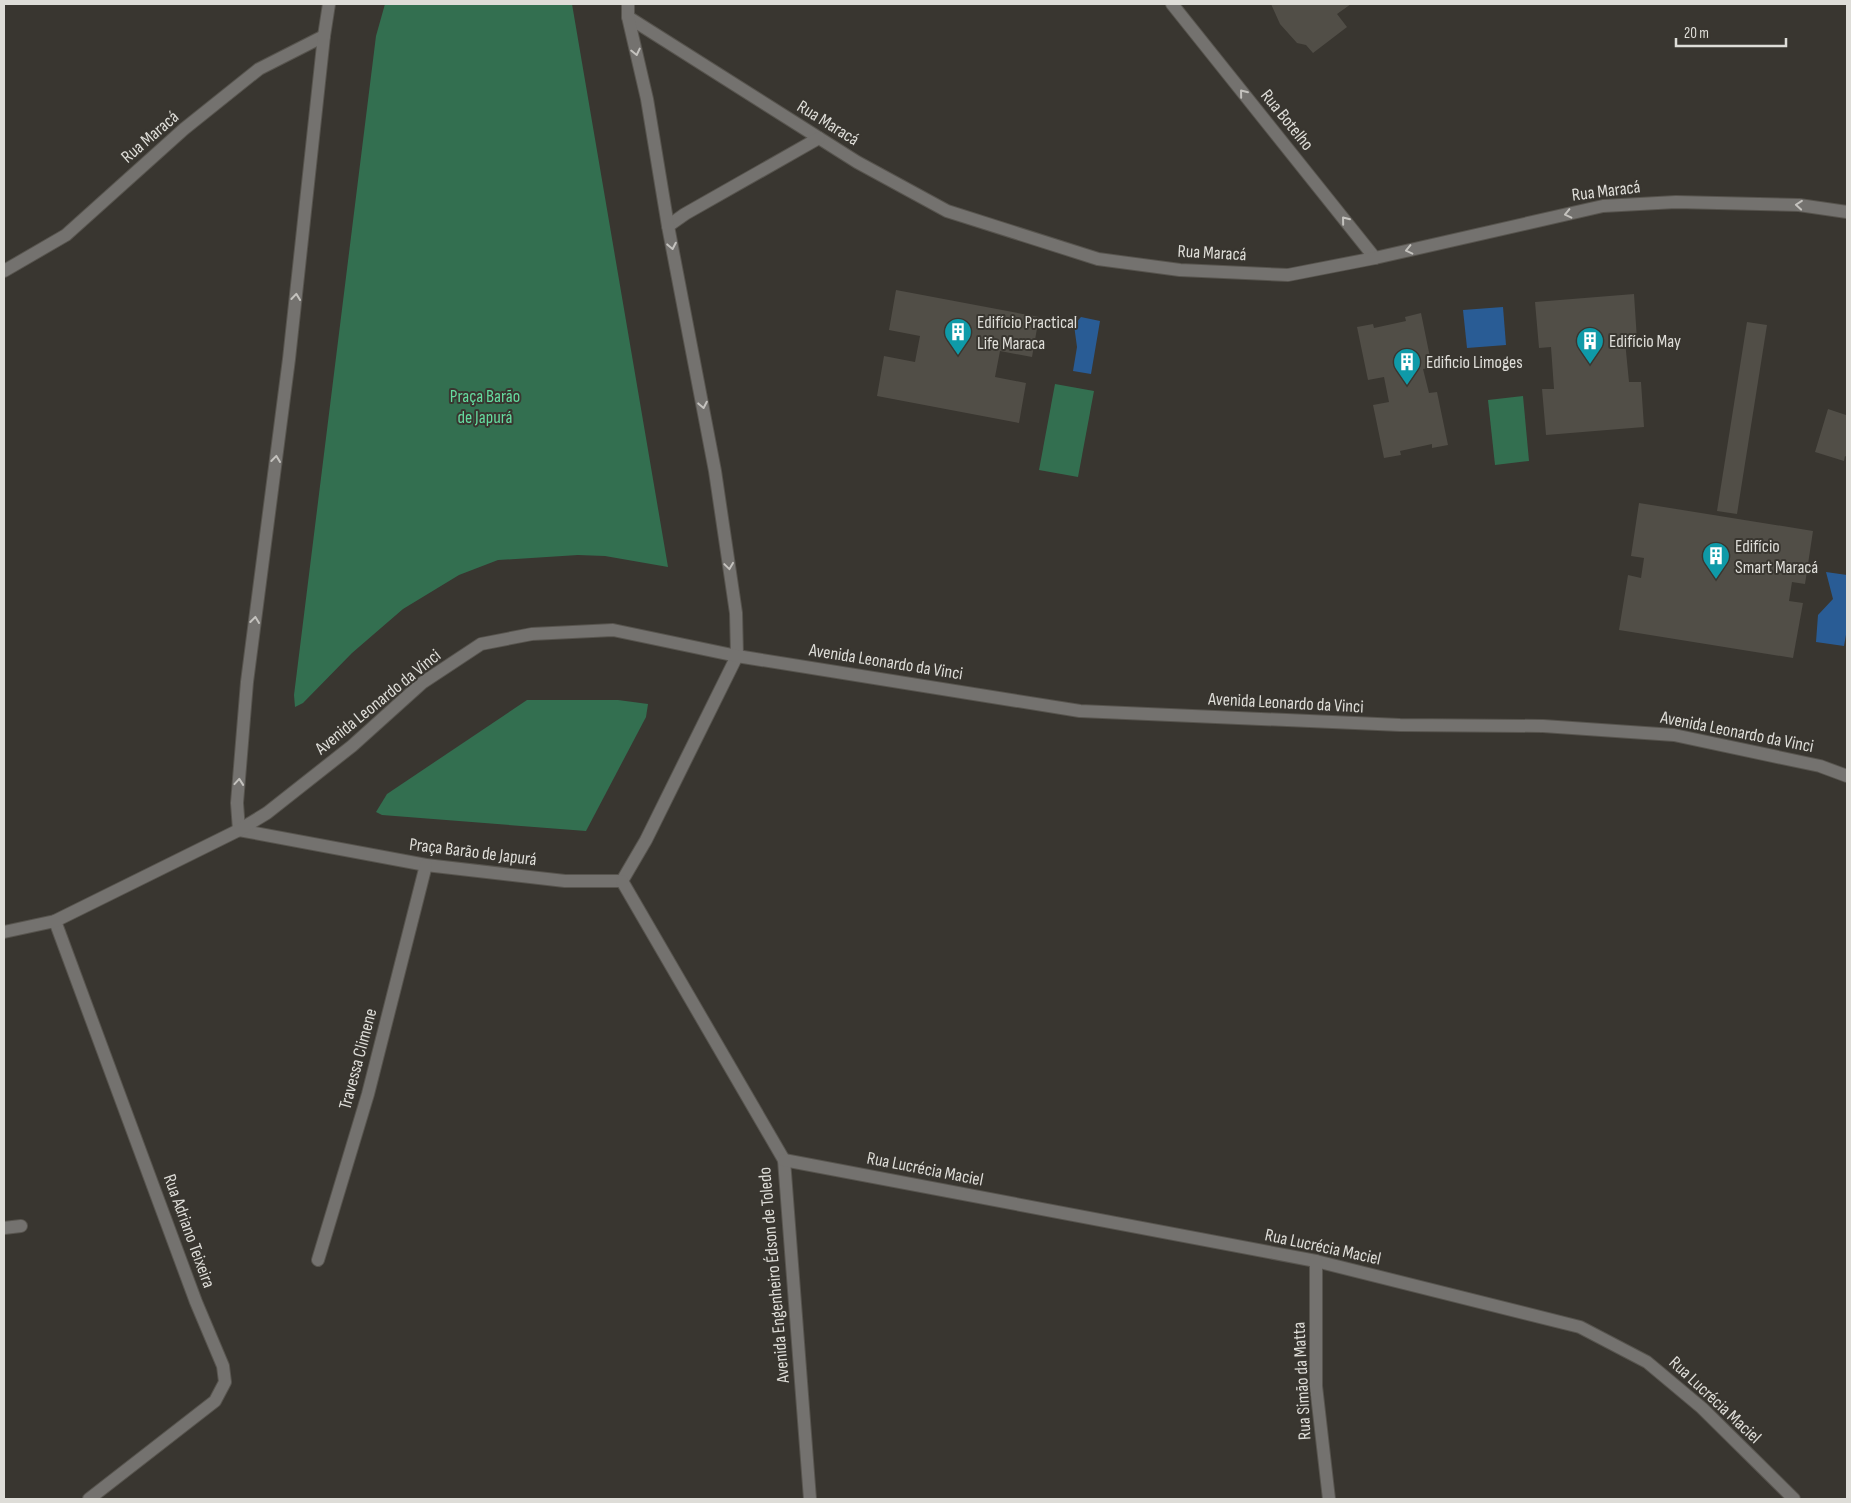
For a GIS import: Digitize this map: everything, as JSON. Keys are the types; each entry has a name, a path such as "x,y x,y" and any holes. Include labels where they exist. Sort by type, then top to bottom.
{"street":[{"path":"239,830 237,803 247,682 289,359 329,4"},
{"path":"622,881 646,840 737,656 736,613 716,470 668,226 647,99 628,18 628,4"},
{"name":"Rua Botelho","path":"1172,4 1375,258"},
{"name":"Rua Maracá","path":"628,18 857,162 947,211 1098,259 1180,270 1288,275 1375,258 1604,206 1704,202 1799,205 1847,212"},
{"name":"Rua Maracá","path":"4,271 66,235 184,129 259,69 324,36"},
{"path":"668,226 685,214 819,138"},
{"name":"Avenida Leonardo da Vinci","path":"4,932 55,922 239,830 267,813 352,746 422,683 481,644 532,634 613,630 737,656 1080,711 1400,725 1543,726 1674,736 1820,766 1847,776"},
{"name":"Praça Barão de Japurá","path":"239,830 426,865 565,881 622,881"},
{"name":"Travessa Climene","path":"318,1260 368,1094 426,865"},
{"name":"Avenida Engenheiro Édson de Toledo","path":"622,881 784,1160 810,1499"},
{"name":"Rua Adriano Teixeira","path":"55,922 196,1302 223,1366 225,1382 215,1401 89,1499"},
{"name":"Rua Lucrécia Maciel","path":"784,1160 1316,1261 1580,1327 1647,1362 1702,1408 1794,1499"},
{"path":"4,1228 20,1226"},
{"name":"Rua Simão da Matta","path":"1316,1261 1316,1386 1329,1499"}],"green space":[{"name":"Praça Barão de Japurá","path":"385,4 572,4 668,567 605,556 578,555 498,560 459,575 403,609 352,653 303,703 295,707 294,695 376,36"},
{"path":"1055,384 1094,391 1078,477 1039,470"},
{"path":"1523,396 1529,461 1495,465 1488,400"},
{"path":"527,700 618,700 648,704 646,717 586,831 382,815 376,812 387,794"}],"water":[{"path":"1503,307 1506,345 1467,348 1463,310"},
{"path":"1081,317 1100,321 1091,374 1073,371 1077,347 1074,325"},
{"path":"1826,572 1847,575 1847,629 1844,646 1816,642 1818,615 1833,599"}],"building":[{"path":"1271,4 1351,4 1337,14 1347,27 1313,53 1306,45 1297,43 1280,24"},
{"name":"Edifício Practical Life Maraca","path":"896,290 1039,317 1032,357 1000,351 995,377 1026,383 1019,423 877,396 884,356 915,362 920,336 889,330"},
{"name":"Edifício May","path":"1634,294 1637,340 1625,341 1629,382 1641,382 1644,427 1546,435 1542,389 1554,389 1551,347 1539,348 1535,302"},
{"name":"Edificio Limoges","path":"1421,313 1432,367 1423,369 1429,393 1437,392 1448,445 1432,448 1432,444 1400,451 1401,455 1384,458 1373,405 1389,402 1384,377 1368,380 1357,327 1373,324 1374,328 1406,321 1405,317"},
{"path":"1747,322 1767,325 1737,514 1717,511"},
{"path":"1828,409 1846,415 1847,411 1847,457 1845,456 1844,461 1815,452"},
{"name":"Edifício Smart Maracá","path":"1639,503 1813,531 1805,584 1792,582 1789,601 1803,603 1793,658 1619,630 1628,575 1641,578 1644,558 1631,556"}],"place":[{"name":"Edifício Practical Life Maraca","path":"958,356"},
{"name":"Edifício May","path":"1590,365"},
{"name":"Edificio Limoges","path":"1407,386"},
{"name":"Edifício Smart Maracá","path":"1716,580"}]}
